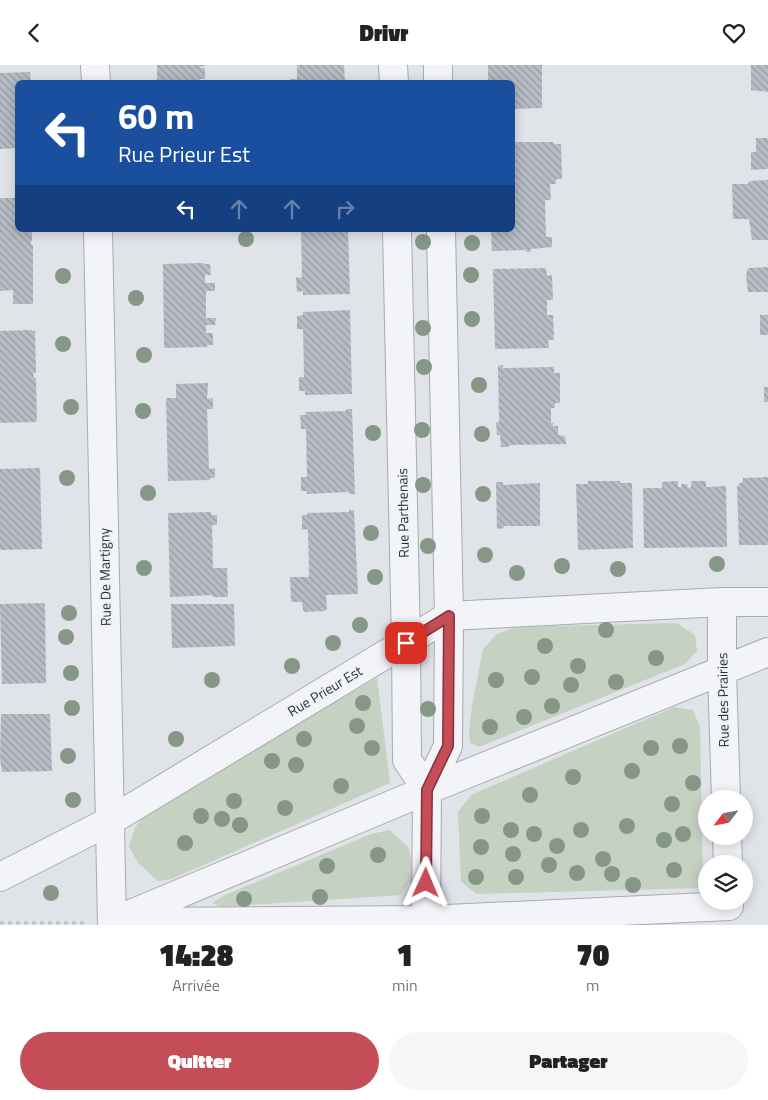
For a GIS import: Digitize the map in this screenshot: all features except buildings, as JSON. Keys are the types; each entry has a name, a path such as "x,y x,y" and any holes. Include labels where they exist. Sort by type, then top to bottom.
{"street":[{"path":"95,65 96,80"},
{"path":"393,65 394,80"},
{"path":"438,65 438,80"},
{"name":"Rue De Martigny","path":"98,232 112,924"},
{"name":"Rue Parthenais","path":"397,232 407,760 427,790"},
{"path":"426,923 427,790 448,746 449,616 441,232"},
{"name":"Rue Prieur Est","path":"0,877 110,821 449,616 722,602 768,602"},
{"name":"Rue des Prairies","path":"722,602 726,790"},
{"path":"112,924 427,790 768,652"},
{"path":"112,924 426,923 730,911"}],"path":[{"path":"0,923 112,924"}],"green space":[{"path":"677,623 695,635 697,651 685,664 479,747 470,743 469,731 472,706 483,649 497,634 515,627"},
{"path":"377,678 390,783 172,879 158,881 138,863 129,846 135,828 148,808"},
{"path":"674,707 693,710 700,727 701,790 698,790 698,845 702,845 702,855 698,855 698,888 477,894 461,882 458,812 471,795"},
{"path":"390,830 409,848 414,876 400,895 222,907 212,903 225,895 371,834"}],"route":[{"path":"406,643 449,616 448,746 427,790 426,883"}]}
